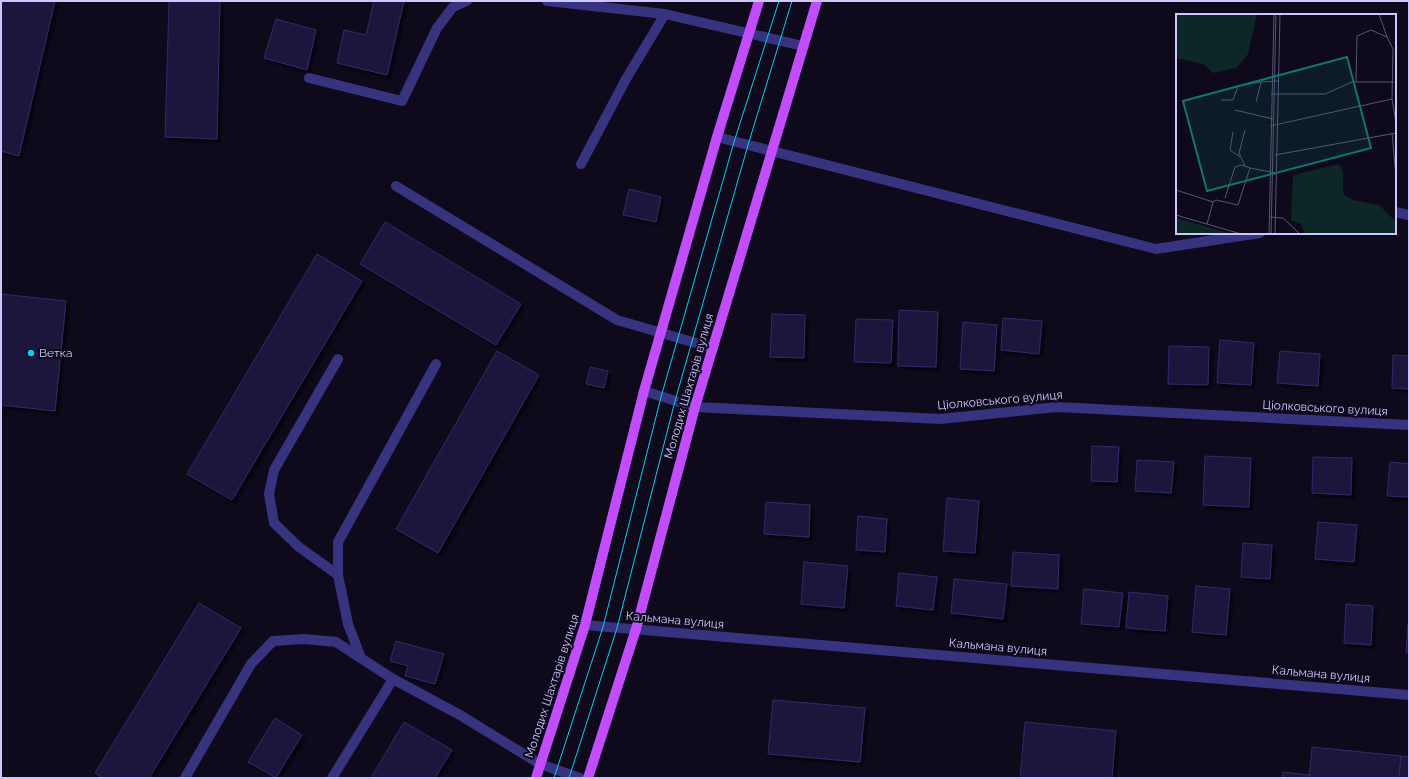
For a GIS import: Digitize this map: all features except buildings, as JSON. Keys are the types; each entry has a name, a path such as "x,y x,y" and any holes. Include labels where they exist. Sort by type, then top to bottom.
{"main road":[{"name":"Молодих Шахтарів вулиця","path":"536,778 585,625 644,391 717,137 759,1"},
{"name":"Молодих Шахтарів вулиця","path":"588,778 636,629 695,407 817,1"}],"street":[{"path":"309,78 402,101 437,28 454,7 467,1"},
{"path":"547,1 664,14 749,32 803,46"},
{"path":"581,164 626,79 664,14"},
{"path":"717,137 1156,249 1254,234"},
{"path":"396,186 617,320 713,348"},
{"path":"1396,212 1409,215"},
{"path":"338,359 274,470 268,494 274,523 298,548 338,575"},
{"path":"361,658 348,624 338,575 338,542 436,364"},
{"name":"Ціолковського вулиця","path":"644,391 695,407 940,419 1057,407 1409,425"},
{"name":"Кальмана вулиця","path":"585,625 1409,695"},
{"path":"185,778 251,664 273,641 304,639 336,642 393,679 460,715 540,764 580,778"},
{"path":"332,778 393,679"}],"tram line":[{"path":"554,778 603,627 661,397 734,142 779,1"},
{"path":"569,778 617,628 675,401 748,145 792,1"}],"place":[{"name":"Ветка","path":"31,353"}]}
